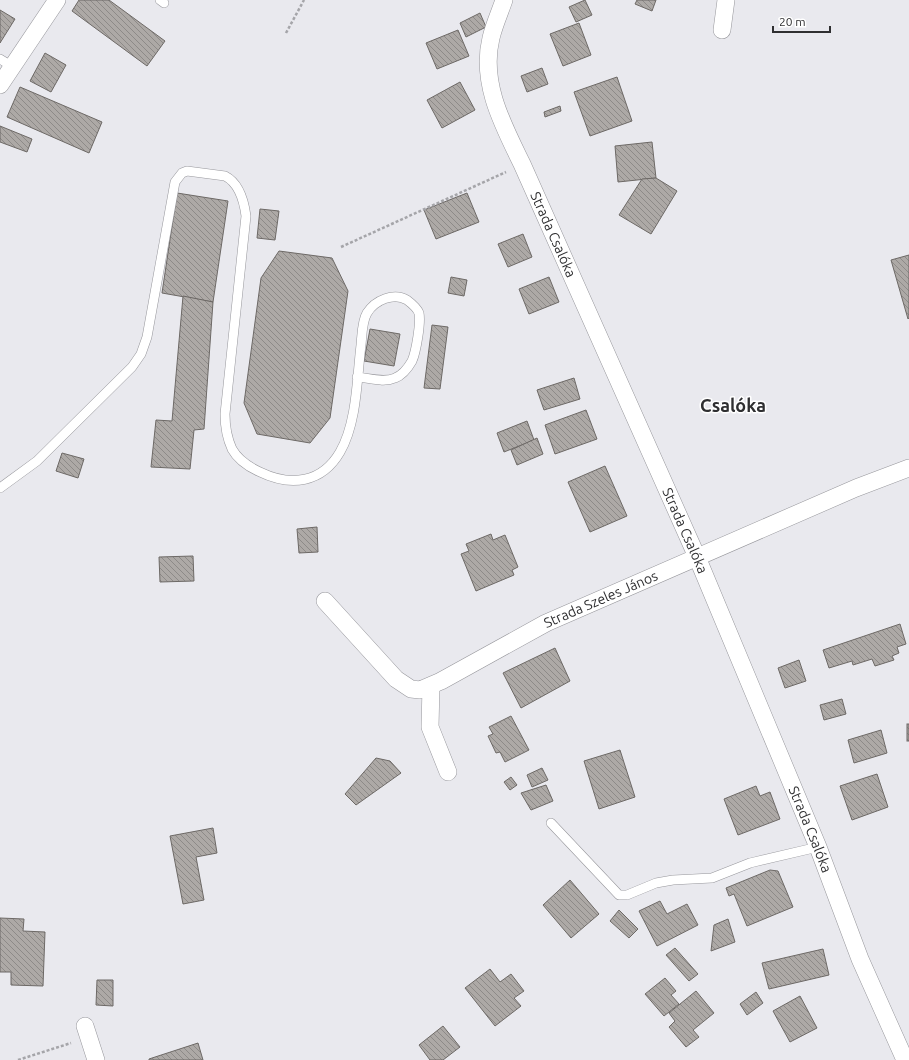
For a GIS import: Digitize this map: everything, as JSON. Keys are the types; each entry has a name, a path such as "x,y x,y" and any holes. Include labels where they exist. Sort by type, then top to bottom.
{"street":[{"path":"0,85 6,63 57,0"},
{"name":"Strada Csalóka","path":"504,0 491,38 488,62 489,77 499,117 522,164 697,557 818,847 860,959 905,1060"},
{"path":"722,30 726,0"},
{"name":"Strada Szeles János","path":"325,601 396,679 411,689 420,690 431,686 546,623 856,488 909,468"},
{"path":"431,686 430,727 448,772"},
{"path":"87,1032 96,1060"}],"lane":[{"path":"0,488 37,461 132,367 141,354 147,337 176,182 182,173 187,171 230,178 239,191 245,205 246,216 225,414 228,439 238,457 246,465 257,471 282,480 305,481 325,471 334,461 346,440 350,427 364,323 367,313 374,305 392,297 407,300 418,312 420,321 412,360 408,367 402,374 387,381 357,377"},
{"path":"551,823 619,895 627,894 656,883 673,880 712,878 750,863 818,847"}],"path":[{"path":"286,33 304,0"},
{"path":"341,247 522,164"},
{"path":"18,1060 87,1032"}],"building":[{"path":"79,0 109,0 165,41 147,66 72,11"},
{"path":"585,0 592,15 576,22 569,7"},
{"path":"637,0 656,0 652,11 635,4"},
{"path":"0,10 15,19 0,43"},
{"path":"480,13 486,27 466,37 460,23"},
{"path":"579,23 591,55 563,66 550,34"},
{"path":"458,30 469,56 437,69 426,43"},
{"path":"45,53 66,65 51,92 30,81"},
{"path":"542,68 548,84 527,92 521,76"},
{"path":"617,77 632,121 590,136 574,92"},
{"path":"460,82 475,110 442,128 427,100"},
{"path":"20,87 102,122 89,153 7,117"},
{"path":"560,106 561,111 545,117 544,112"},
{"path":"0,126 32,139 27,152 0,142"},
{"path":"652,142 656,178 618,182 615,146"},
{"path":"656,178 677,191 651,234 619,215 642,179"},
{"path":"177,193 228,201 213,302 162,293"},
{"path":"467,193 479,222 436,239 424,210"},
{"path":"260,209 279,211 275,240 257,238"},
{"path":"523,234 532,257 508,267 498,244"},
{"path":"279,251 332,258 348,291 330,418 310,443 257,434 244,403 261,278"},
{"path":"909,255 909,318 908,319 891,260"},
{"path":"451,277 467,280 464,296 448,293"},
{"path":"549,277 559,302 529,314 519,289"},
{"path":"183,296 213,302 204,429 194,430 190,469 151,467 156,420 172,421"},
{"path":"432,325 448,327 440,389 424,388"},
{"path":"370,329 400,334 394,366 364,361"},
{"path":"574,378 580,399 544,410 537,390"},
{"path":"586,410 597,439 555,454 545,425"},
{"path":"527,421 534,440 504,452 497,433"},
{"path":"537,438 543,454 517,465 511,450"},
{"path":"62,453 84,459 78,478 56,471"},
{"path":"605,466 627,516 590,532 568,482"},
{"path":"317,527 318,552 299,553 297,529"},
{"path":"491,534 493,540 505,535 518,567 512,570 514,575 476,591 461,554 469,551 466,544"},
{"path":"193,556 194,581 160,582 159,557"},
{"path":"900,624 906,644 897,647 899,653 892,656 894,660 875,666 872,659 853,665 852,661 829,668 823,650"},
{"path":"555,648 570,681 521,708 503,673"},
{"path":"799,660 806,681 785,688 778,668"},
{"path":"842,699 846,714 824,720 820,705"},
{"path":"511,716 529,750 505,762 500,752 496,753 488,736 493,734 489,727"},
{"path":"907,724 909,724 909,741 907,741"},
{"path":"881,730 887,753 854,763 848,740"},
{"path":"620,750 635,797 599,809 584,761"},
{"path":"376,758 390,761 401,773 356,805 345,794"},
{"path":"542,768 548,780 532,787 527,775"},
{"path":"877,774 888,807 852,820 840,786"},
{"path":"511,777 517,785 510,790 504,782"},
{"path":"546,785 553,801 531,810 521,793"},
{"path":"756,786 760,796 770,792 780,819 738,835 724,799"},
{"path":"213,828 217,853 196,857 204,900 183,904 170,836"},
{"path":"770,870 778,871 793,907 747,926 734,894 729,896 726,888"},
{"path":"570,880 599,914 571,938 543,905"},
{"path":"660,901 667,914 687,904 698,925 657,946 639,911"},
{"path":"619,910 638,929 629,938 610,921"},
{"path":"0,918 24,919 23,931 45,932 43,986 11,985 11,972 0,972"},
{"path":"728,919 735,942 711,951 714,925"},
{"path":"675,948 698,974 689,981 666,955"},
{"path":"823,949 829,975 769,989 762,963"},
{"path":"490,969 500,982 511,974 524,991 514,998 521,1006 495,1026 465,988"},
{"path":"665,978 676,991 671,995 679,1004 664,1016 645,994"},
{"path":"97,980 113,980 113,1006 96,1005"},
{"path":"696,991 714,1013 693,1030 699,1037 686,1047 669,1027 675,1021 669,1013"},
{"path":"756,992 763,1003 747,1015 740,1004"},
{"path":"800,996 817,1028 790,1042 773,1011"},
{"path":"443,1026 460,1047 443,1060 430,1060 419,1045"},
{"path":"198,1043 203,1060 149,1060 149,1059"}],"district":[{"name":"Csalóka","path":"733,406"}]}
